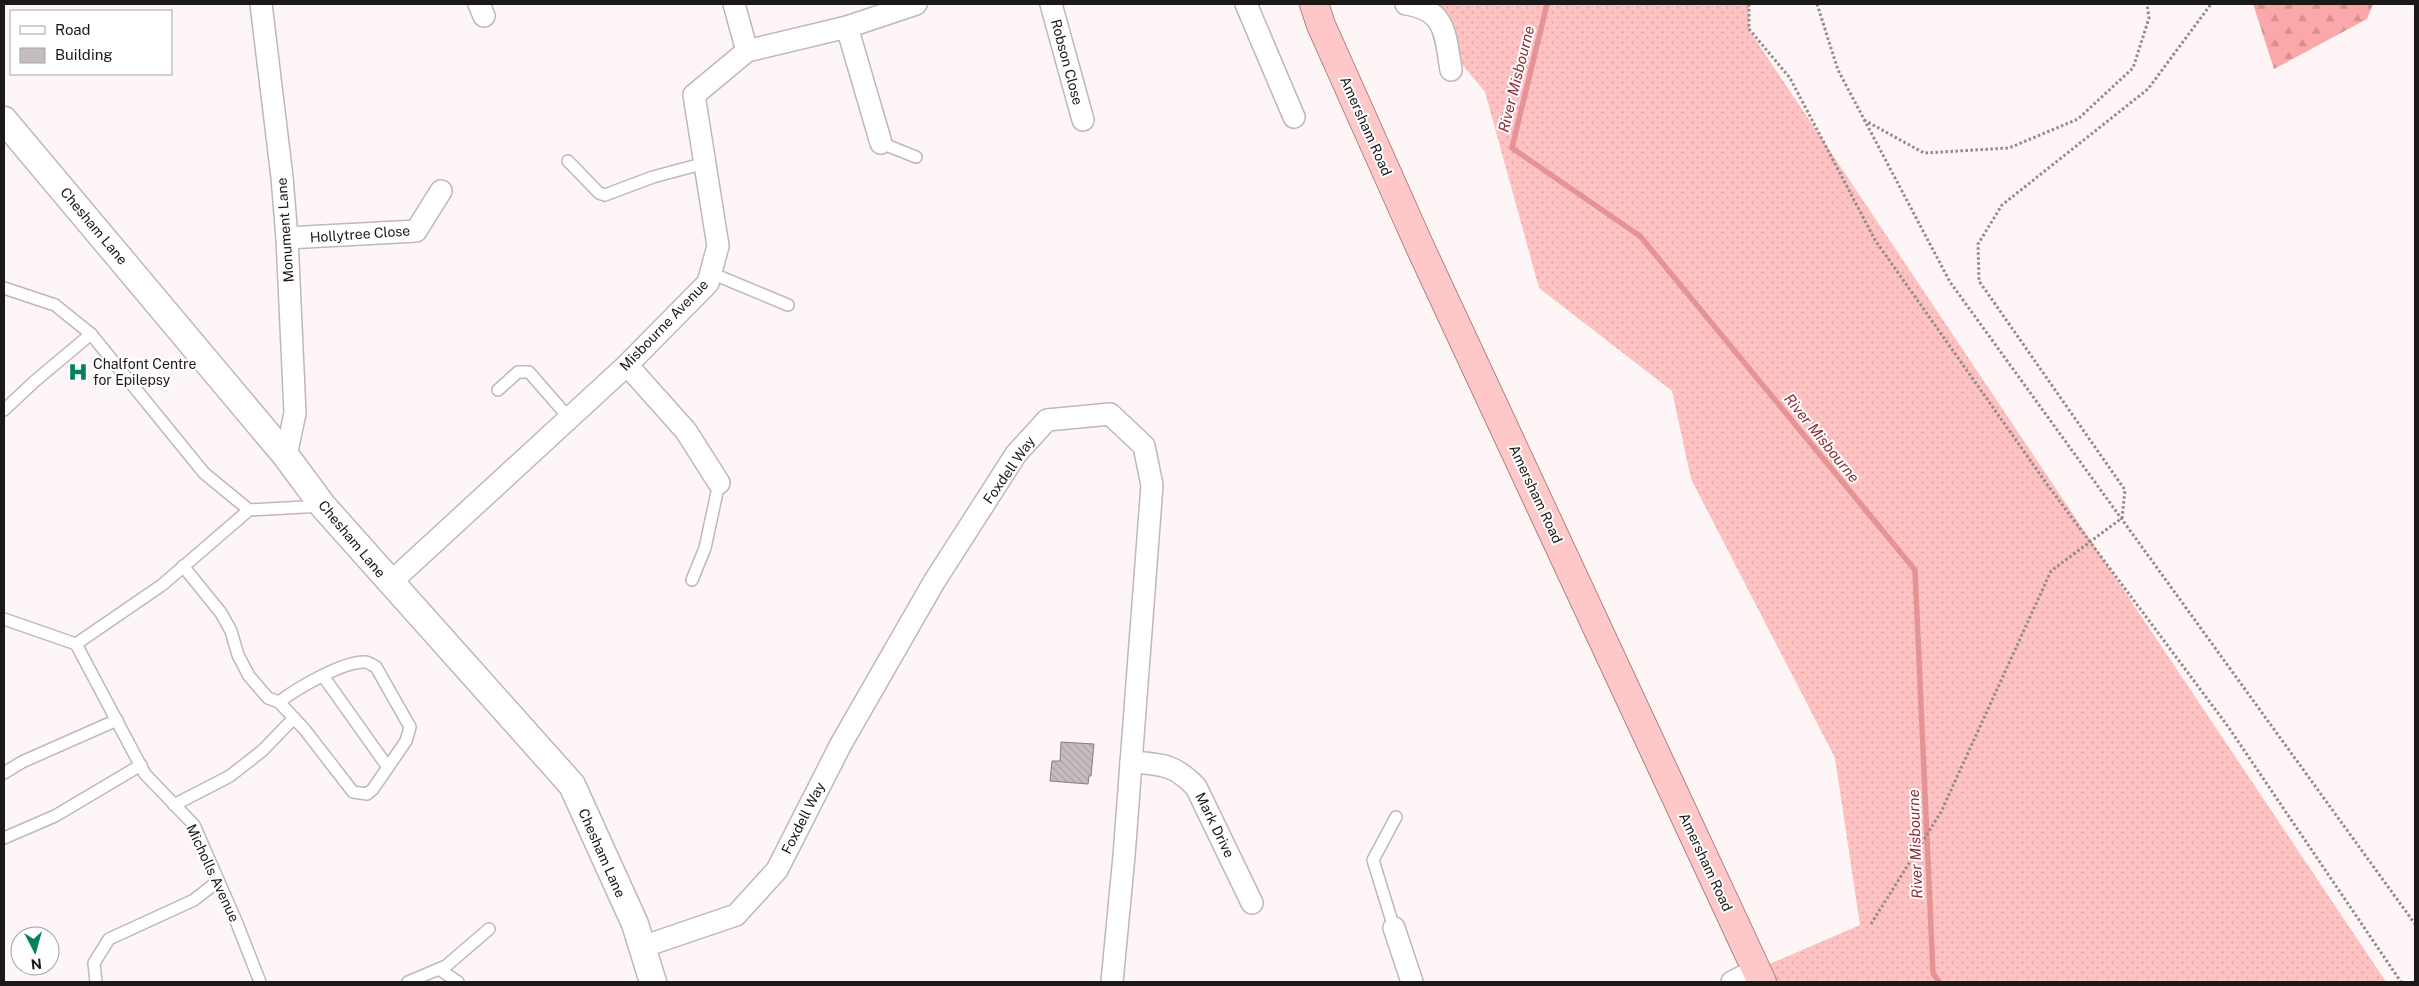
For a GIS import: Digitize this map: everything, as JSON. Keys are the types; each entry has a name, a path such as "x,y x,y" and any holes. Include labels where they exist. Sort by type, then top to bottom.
{"highway":[{"name":"Amersham Road","path":"1314,4 1321,25 1420,247 1759,976"}],"street":[{"name":"Monument Lane","path":"262,4 282,176 287,238 295,413 286,456"},
{"path":"734,4 747,51"},
{"name":"Misbourne Avenue","path":"390,584 627,365 708,283 718,246 694,95 747,51 847,27 916,4"},
{"name":"Robson Close","path":"1051,4 1083,120"},
{"path":"1246,4 1294,117"},
{"path":"1406,4 1420,6 1434,16 1444,27 1451,70"},
{"path":"847,27 881,143"},
{"name":"Chesham Lane","path":"4,120 286,456 323,506 390,584 572,785 635,924 653,982"},
{"name":"Hollytree Close","path":"287,238 416,231 441,191"},
{"path":"627,365 686,431 719,483"},
{"name":"Foxdell Way","path":"642,946 736,915 777,870 841,744 934,582 1016,454 1047,420 1110,414 1144,446 1152,484 1124,856 1112,982"},
{"name":"Mark Drive","path":"1131,762 1164,764 1186,776 1196,787 1252,903"},
{"path":"1394,928 1412,982"},
{"path":"1732,982 1759,976"}],"lane":[{"path":"881,143 916,157"},
{"path":"568,161 599,193 605,195 652,177 704,163"},
{"path":"711,273 788,305"},
{"path":"4,288 55,305 90,334 204,473 249,510"},
{"path":"4,410 35,380 90,334"},
{"path":"498,390 518,372 529,372 569,418"},
{"path":"692,580 705,548 719,483"},
{"path":"4,619 76,644 162,585 249,510 323,506"},
{"path":"183,566 221,613 231,631 238,655 249,676 268,698 279,702 319,746 352,792 367,794 373,789 406,741 410,727 376,667 367,662 354,663 323,676 297,688 279,702"},
{"name":"Micholls Avenue","path":"76,644 145,774 194,825 260,982"},
{"path":"323,676 388,766"},
{"path":"174,805 230,776 262,751 294,718"},
{"path":"4,773 22,762 117,720"},
{"path":"4,838 56,816 141,765"},
{"path":"1394,928 1373,860 1396,817"},
{"path":"96,982 94,963 109,939 194,900 218,881"},
{"path":"408,982 446,966 489,929"},
{"path":"439,969 458,982"}],"path":[{"path":"1749,4 1749,29 1790,78 1875,240 2049,487 2228,725 2400,982"},
{"path":"1817,4 1838,70 1950,282 2415,924"},
{"path":"1864,120 1924,153 2008,148 2078,118 2133,68 2149,18 2147,4"},
{"path":"1871,924 1941,812 2051,571 2122,518 2125,490 1978,281 1978,244 2002,205 2148,89 2211,4"}],"shaded area":[{"path":"1412,4 1749,4 1749,30 2386,982 1762,982 1756,970 1860,925 1835,758 1691,479 1672,391 1539,288 1485,92"}],"green space":[{"path":"2253,4 2373,4 2367,19 2274,69"}],"building":[{"path":"1061,742 1094,744 1091,776 1089,776 1088,784 1050,781 1052,761 1060,761"}],"waterway":[{"name":"River Misbourne","path":"1547,4 1512,148 1640,236 1915,570 1933,973 1939,982"}],"place":[{"name":"Chalfont Centre for Epilepsy","path":"78,372"}]}
